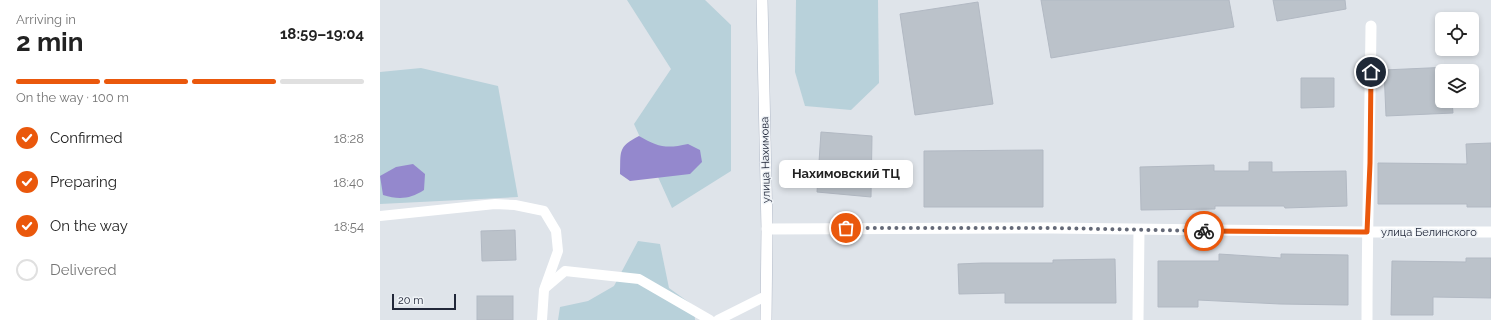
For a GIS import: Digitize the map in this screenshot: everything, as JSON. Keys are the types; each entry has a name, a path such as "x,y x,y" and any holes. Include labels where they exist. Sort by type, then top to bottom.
{"street":[{"name":"улица Нахимова","path":"762,0 766,320"},
{"path":"1368,320 1367,232 1370,163 1371,26"},
{"name":"улица Белинского","path":"766,229 1052,228 1139,230 1491,232"},
{"path":"1138,320 1139,230"}],"lane":[{"path":"380,216 495,204 515,205 544,211 556,231 558,251 544,290 542,320"},
{"path":"544,290 565,271 639,279 710,320"},
{"path":"718,320 766,296"}],"shaded area":[{"path":"627,0 705,0 731,25 731,171 672,208 634,124 671,69"},
{"path":"796,0 878,0 879,83 851,110 805,106 795,72"},
{"path":"421,68 498,86 518,197 380,204 380,72"},
{"path":"639,136 657,145 668,147 688,144 700,150 702,162 690,174 630,181 620,174 621,155 627,143"},
{"path":"413,164 425,174 424,190 404,198 394,198 383,195 380,176 396,167"},
{"path":"638,241 660,244 669,288 694,306 695,320 558,320 560,307 588,301 614,286"}],"building":[{"path":"1041,0 1229,0 1234,27 1051,58"},
{"path":"1273,0 1345,0 1346,9 1277,21"},
{"path":"978,2 993,104 915,115 900,14"},
{"path":"1435,68 1435,108 1453,108 1453,113 1386,116 1384,70"},
{"path":"1301,78 1334,78 1334,107 1301,108"},
{"path":"821,132 872,136 871,197 817,192"},
{"path":"1491,143 1491,207 1467,207 1467,204 1378,204 1378,163 1467,164 1466,144"},
{"path":"1043,150 1043,207 924,207 924,151"},
{"path":"1249,162 1272,162 1272,172 1346,171 1347,206 1285,208 1284,206 1215,206 1215,209 1141,210 1140,167 1214,165 1214,171 1249,171"},
{"path":"515,230 516,260 482,261 481,231"},
{"path":"1219,254 1281,258 1281,254 1348,255 1348,305 1280,304 1198,300 1198,307 1158,307 1158,261 1219,261"},
{"path":"1466,258 1491,258 1491,298 1433,297 1433,315 1391,315 1392,261 1466,262"},
{"path":"1115,259 1116,303 1005,303 1005,293 959,294 958,264 1053,263 1053,260"},
{"path":"477,296 513,296 513,320 477,320"}],"way so far":[{"path":"846,228 1052,228 1204,231"}],"place":[{"name":"Нахимовский ТЦ","path":"846,228"}],"route":[{"path":"1204,231 1367,232 1370,163 1371,72"}]}
